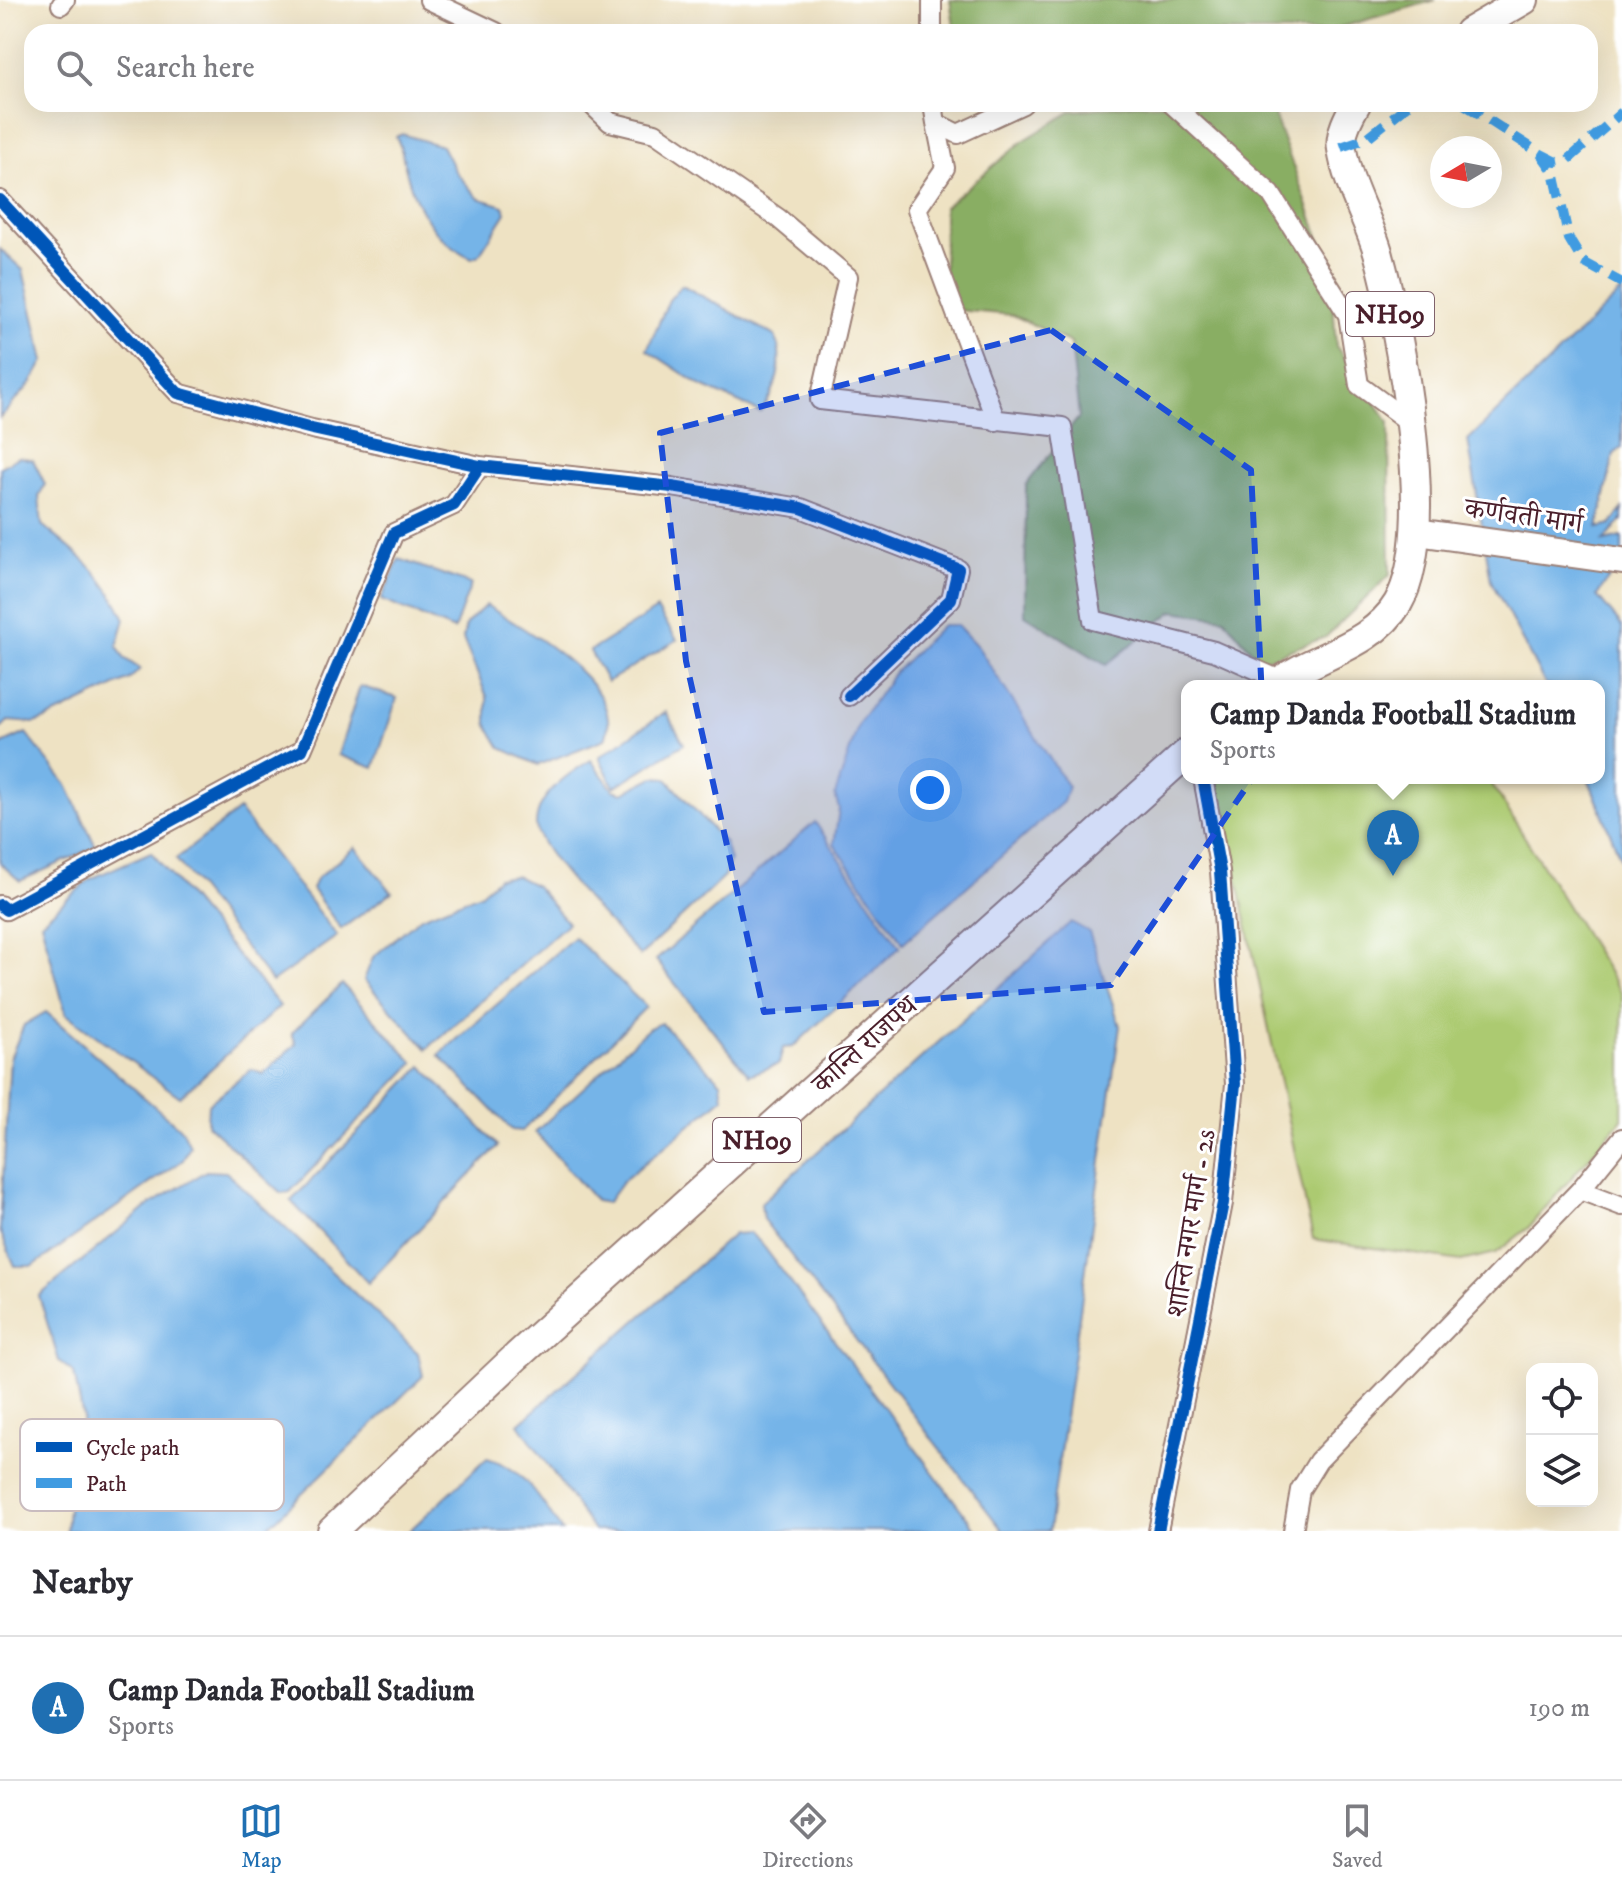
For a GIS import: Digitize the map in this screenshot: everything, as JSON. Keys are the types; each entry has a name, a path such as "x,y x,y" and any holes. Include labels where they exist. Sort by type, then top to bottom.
{"main road":[{"path":"1483,24 1524,0"},
{"name":"NH09","path":"1281,680 1372,630 1397,605 1413,565 1417,532 1409,422 1378,252 1341,147 1351,112"},
{"name":"कर्णवती मार्ग","path":"1417,532 1622,561"},
{"name":"कान्ति राजपथ","path":"332,1531 517,1356 1181,758"}],"street":[{"path":"429,0 479,24"},
{"path":"932,0 932,24"},
{"path":"599,112 610,122 655,133 778,218 848,277 820,400 1062,427 1093,620 1214,651 1270,680"},
{"path":"934,113 958,134 1006,112"},
{"path":"1181,112 1271,194 1348,315 1359,385 1409,422"},
{"path":"934,113 945,168 917,209 996,421"},
{"path":"0,200 178,393 312,429 480,466 672,487 801,508 958,569 951,599 849,696"},
{"path":"0,905 6,910 302,750 394,533 454,505 480,466"},
{"name":"शान्ति नगर मार्ग - 2s","path":"1158,1531 1223,1203 1235,1084 1220,871 1204,784"},
{"path":"1293,1531 1300,1490 1318,1461 1580,1190 1622,1138"},
{"path":"1580,1190 1622,1206"}],"highlighted area":[{"path":"1051,330 1251,470 1265,760 1111,985 764,1012 686,661 660,433"}],"green space":[{"path":"950,0 1436,0 1352,24 954,24"},
{"path":"1070,112 1273,112 1331,269 1336,346 1389,422 1390,575 1326,637 1260,661 1224,618 1173,611 1106,665 1025,615 1026,485 1079,417 1071,343 1013,315 944,309 944,207 1023,141"},
{"path":"1217,784 1492,784 1622,994 1622,1119 1528,1228 1496,1253 1461,1261 1313,1239"}],"water":[{"path":"402,134 442,146 455,171 478,198 504,206 506,213 479,255 472,258 460,252 430,224 411,187 396,137"},
{"path":"0,249 23,270 44,361 32,382 0,418"},
{"path":"682,285 775,336 779,355 778,376 760,412 702,386 647,350 669,300"},
{"path":"1622,291 1622,448 1614,454 1598,528 1611,525 1622,509 1622,520 1604,541 1622,537 1622,559 1597,596 1622,626 1622,862 1590,784 1605,784 1605,680 1543,680 1491,581 1468,440"},
{"path":"19,457 33,460 45,484 39,497 42,525 80,556 108,589 125,619 117,646 124,658 140,669 130,679 48,718 35,723 8,721 0,729 0,467"},
{"path":"399,559 471,584 454,630 381,600"},
{"path":"486,605 546,644 587,679 601,699 608,719 605,739 538,765 501,748 487,724 487,697 463,639 466,624"},
{"path":"657,609 677,640 607,682 590,651"},
{"path":"942,625 957,625 978,647 1068,787 1063,802 903,943 834,844 839,809 835,795 859,723 893,674"},
{"path":"360,686 397,698 374,768 338,755"},
{"path":"666,712 684,744 614,787 599,757"},
{"path":"26,733 67,785 96,847 20,881 0,863 0,745"},
{"path":"591,760 613,790 623,793 654,777 666,778 725,843 730,861 724,877 640,956 564,872 540,838 536,825 537,814 555,786"},
{"path":"239,810 337,936 272,982 176,859"},
{"path":"815,822 900,947 793,1047 783,1048 779,1064 749,1075 656,960"},
{"path":"355,847 392,892 341,929 312,889 316,879"},
{"path":"151,852 280,1006 180,1097 66,1014 41,922 90,879"},
{"path":"516,876 536,886 568,923 427,1049 364,980 373,957 421,917 480,894 498,878"},
{"path":"1071,922 1089,932 1120,1026 1049,1531 1003,1531 763,1219 761,1203"},
{"path":"574,937 646,1007 522,1131 512,1130 439,1055"},
{"path":"342,984 414,1063 290,1192 281,1193 207,1124 208,1104 252,1069 263,1074 296,1044 292,1033"},
{"path":"46,1012 183,1131 190,1146 183,1160 33,1266 15,1266 0,1231 10,1058 24,1025"},
{"path":"661,1023 721,1082 723,1098 623,1181 607,1203 596,1201 535,1132 649,1028"},
{"path":"422,1066 498,1146 368,1283 291,1201"},
{"path":"206,1171 226,1172 418,1353 423,1376 264,1531 66,1531 68,1511 284,1511 284,1419 83,1419 74,1373 59,1361 39,1296 151,1204"},
{"path":"750,1233 761,1243 977,1531 594,1531 519,1424 734,1234"},
{"path":"487,1458 500,1462 521,1477 562,1531 409,1531"}],"marked path":[{"path":"1341,147 1367,138 1399,112"},
{"path":"1476,112 1541,154 1554,172 1569,239 1583,262 1622,283"},
{"path":"1541,154 1557,162 1568,160 1622,112"}],"cycle path":[{"path":"0,200 178,393 312,429 480,466 672,487 801,508 958,569 951,599 849,696"},
{"path":"0,905 6,910 302,750 394,533 454,505 480,466"},
{"path":"1158,1531 1223,1203 1235,1084 1220,871 1204,784"}],"place":[{"name":"Camp Danda Football Stadium","path":"1393,876"}]}
